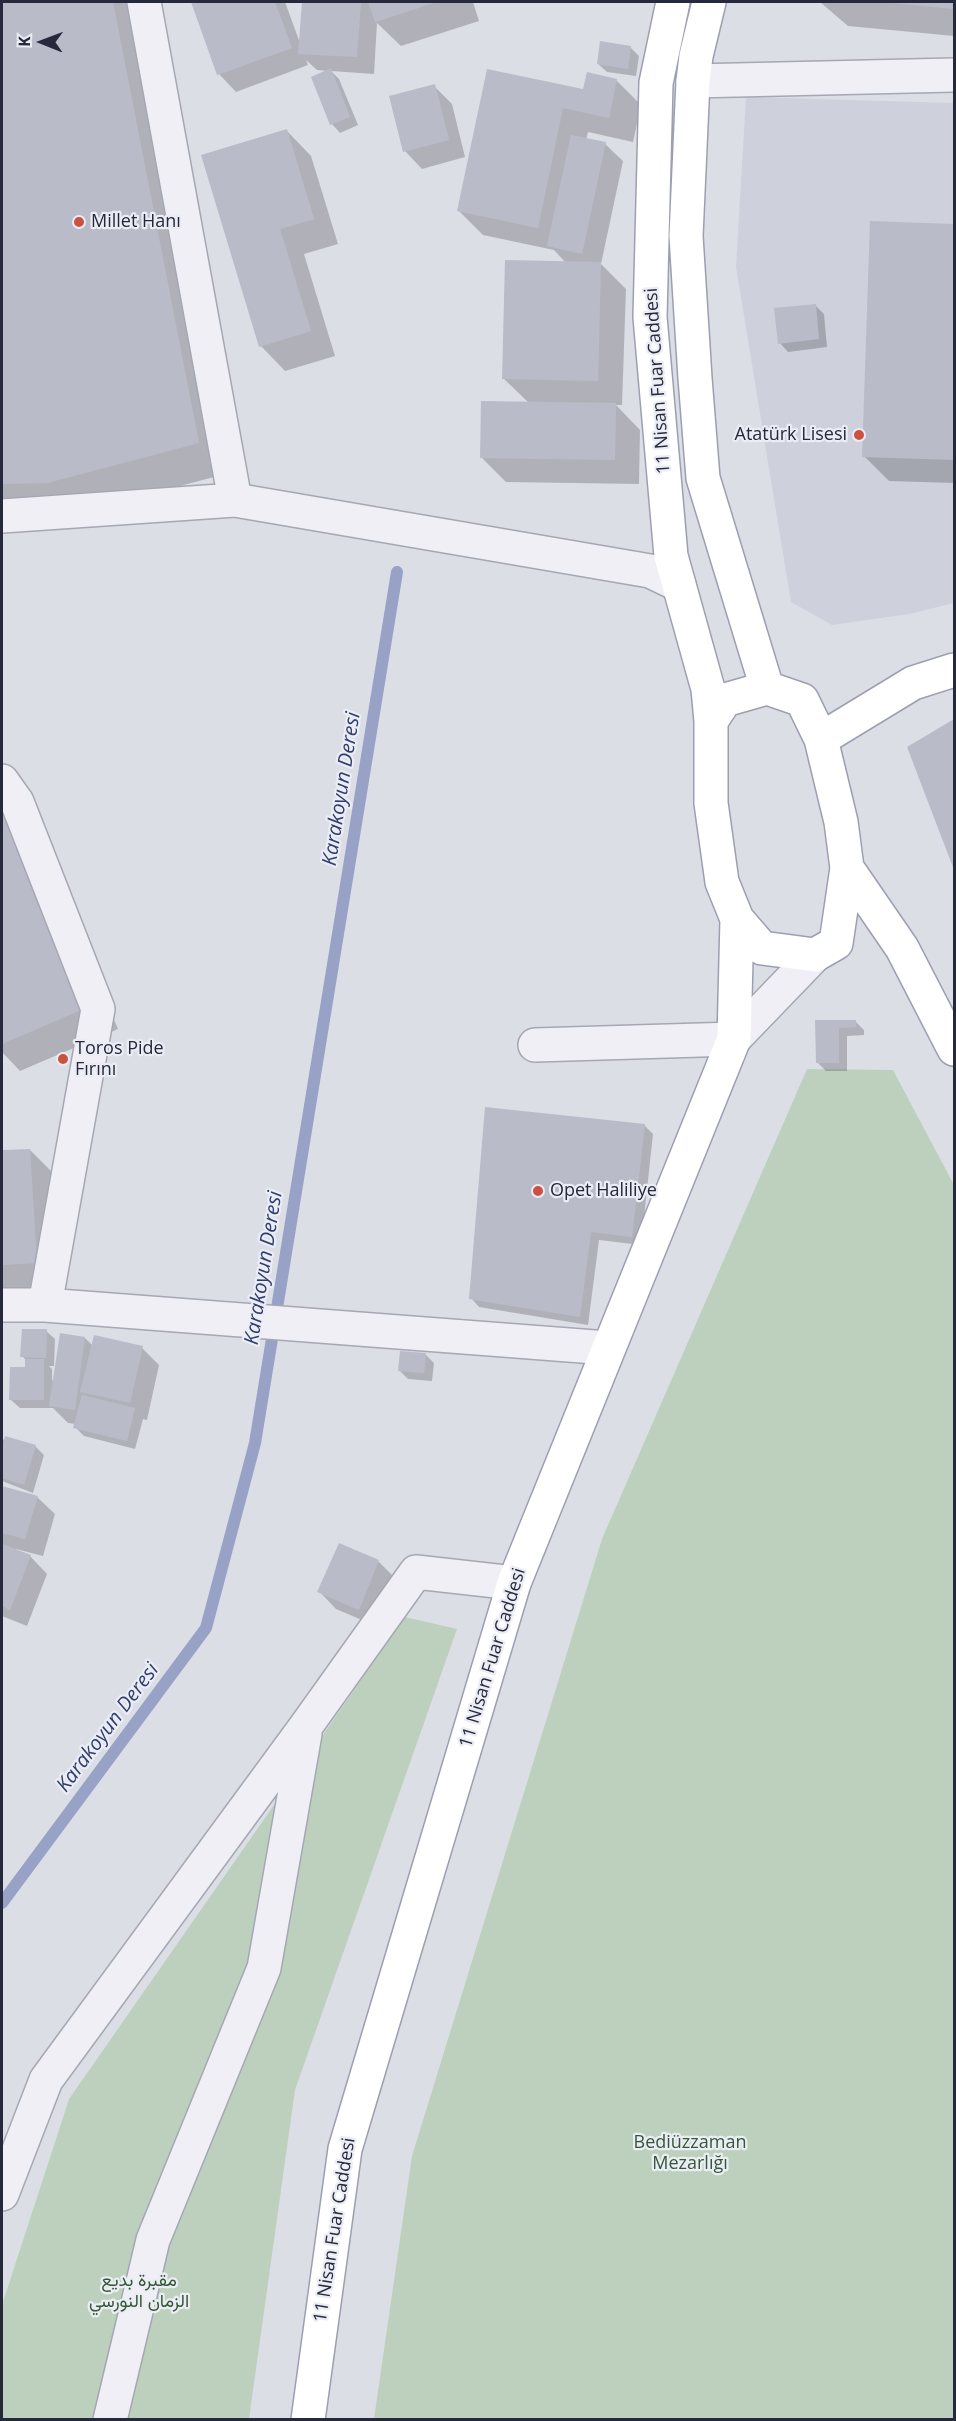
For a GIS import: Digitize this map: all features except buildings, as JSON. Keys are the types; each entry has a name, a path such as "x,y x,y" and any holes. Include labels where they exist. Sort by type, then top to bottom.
{"main road":[{"name":"11 Nisan Fuar Caddesi","path":"308,2420 345,2149 514,1583 734,1039 737,919 722,882 711,803 711,721 708,690 671,556 650,317 656,83 673,2"},
{"name":"11 Nisan Fuar Caddesi","path":"709,2 696,56 693,81 686,236 703,478 767,688"},
{"path":"821,739 913,683 954,670"},
{"path":"711,721 726,700 767,688 802,700 821,739 841,822 847,868 836,943 815,955 762,948 737,919"},
{"path":"847,868 902,948 954,1049"}],"street":[{"path":"144,2 235,500"},
{"path":"693,81 954,75"},
{"path":"2,516 235,500 650,571 679,585"},
{"path":"2,782 17,802 98,1009 45,1305"},
{"path":"535,1045 734,1039 815,955"},
{"path":"2,1305 45,1305 608,1348"},
{"path":"2,2194 46,2080 416,1572 514,1583"},
{"path":"110,2420 153,2240 264,1968 306,1726"}],"shaded area":[{"name":"Atatürk Lisesi","path":"746,97 954,103 954,603 909,614 832,625 791,602 736,267"}],"green space":[{"name":"Bediüzzaman Mezarlığı","path":"807,1069 893,1070 954,1185 954,2419 374,2419 412,2156 602,1539"},
{"name":"مقبرة بديع الزمان النورسي","path":"405,1617 457,1629 295,2090 249,2419 2,2420 2,2305 69,2099"}],"waterway":[{"name":"Karakoyun Deresi","path":"2,1903 206,1628 255,1443 397,572"}],"place":[{"name":"Millet Hanı","path":"79,222"},
{"name":"Atatürk Lisesi","path":"859,435"},
{"name":"Toros Pide Fırını","path":"63,1059"},
{"name":"Opet Haliliye","path":"538,1191"}]}
